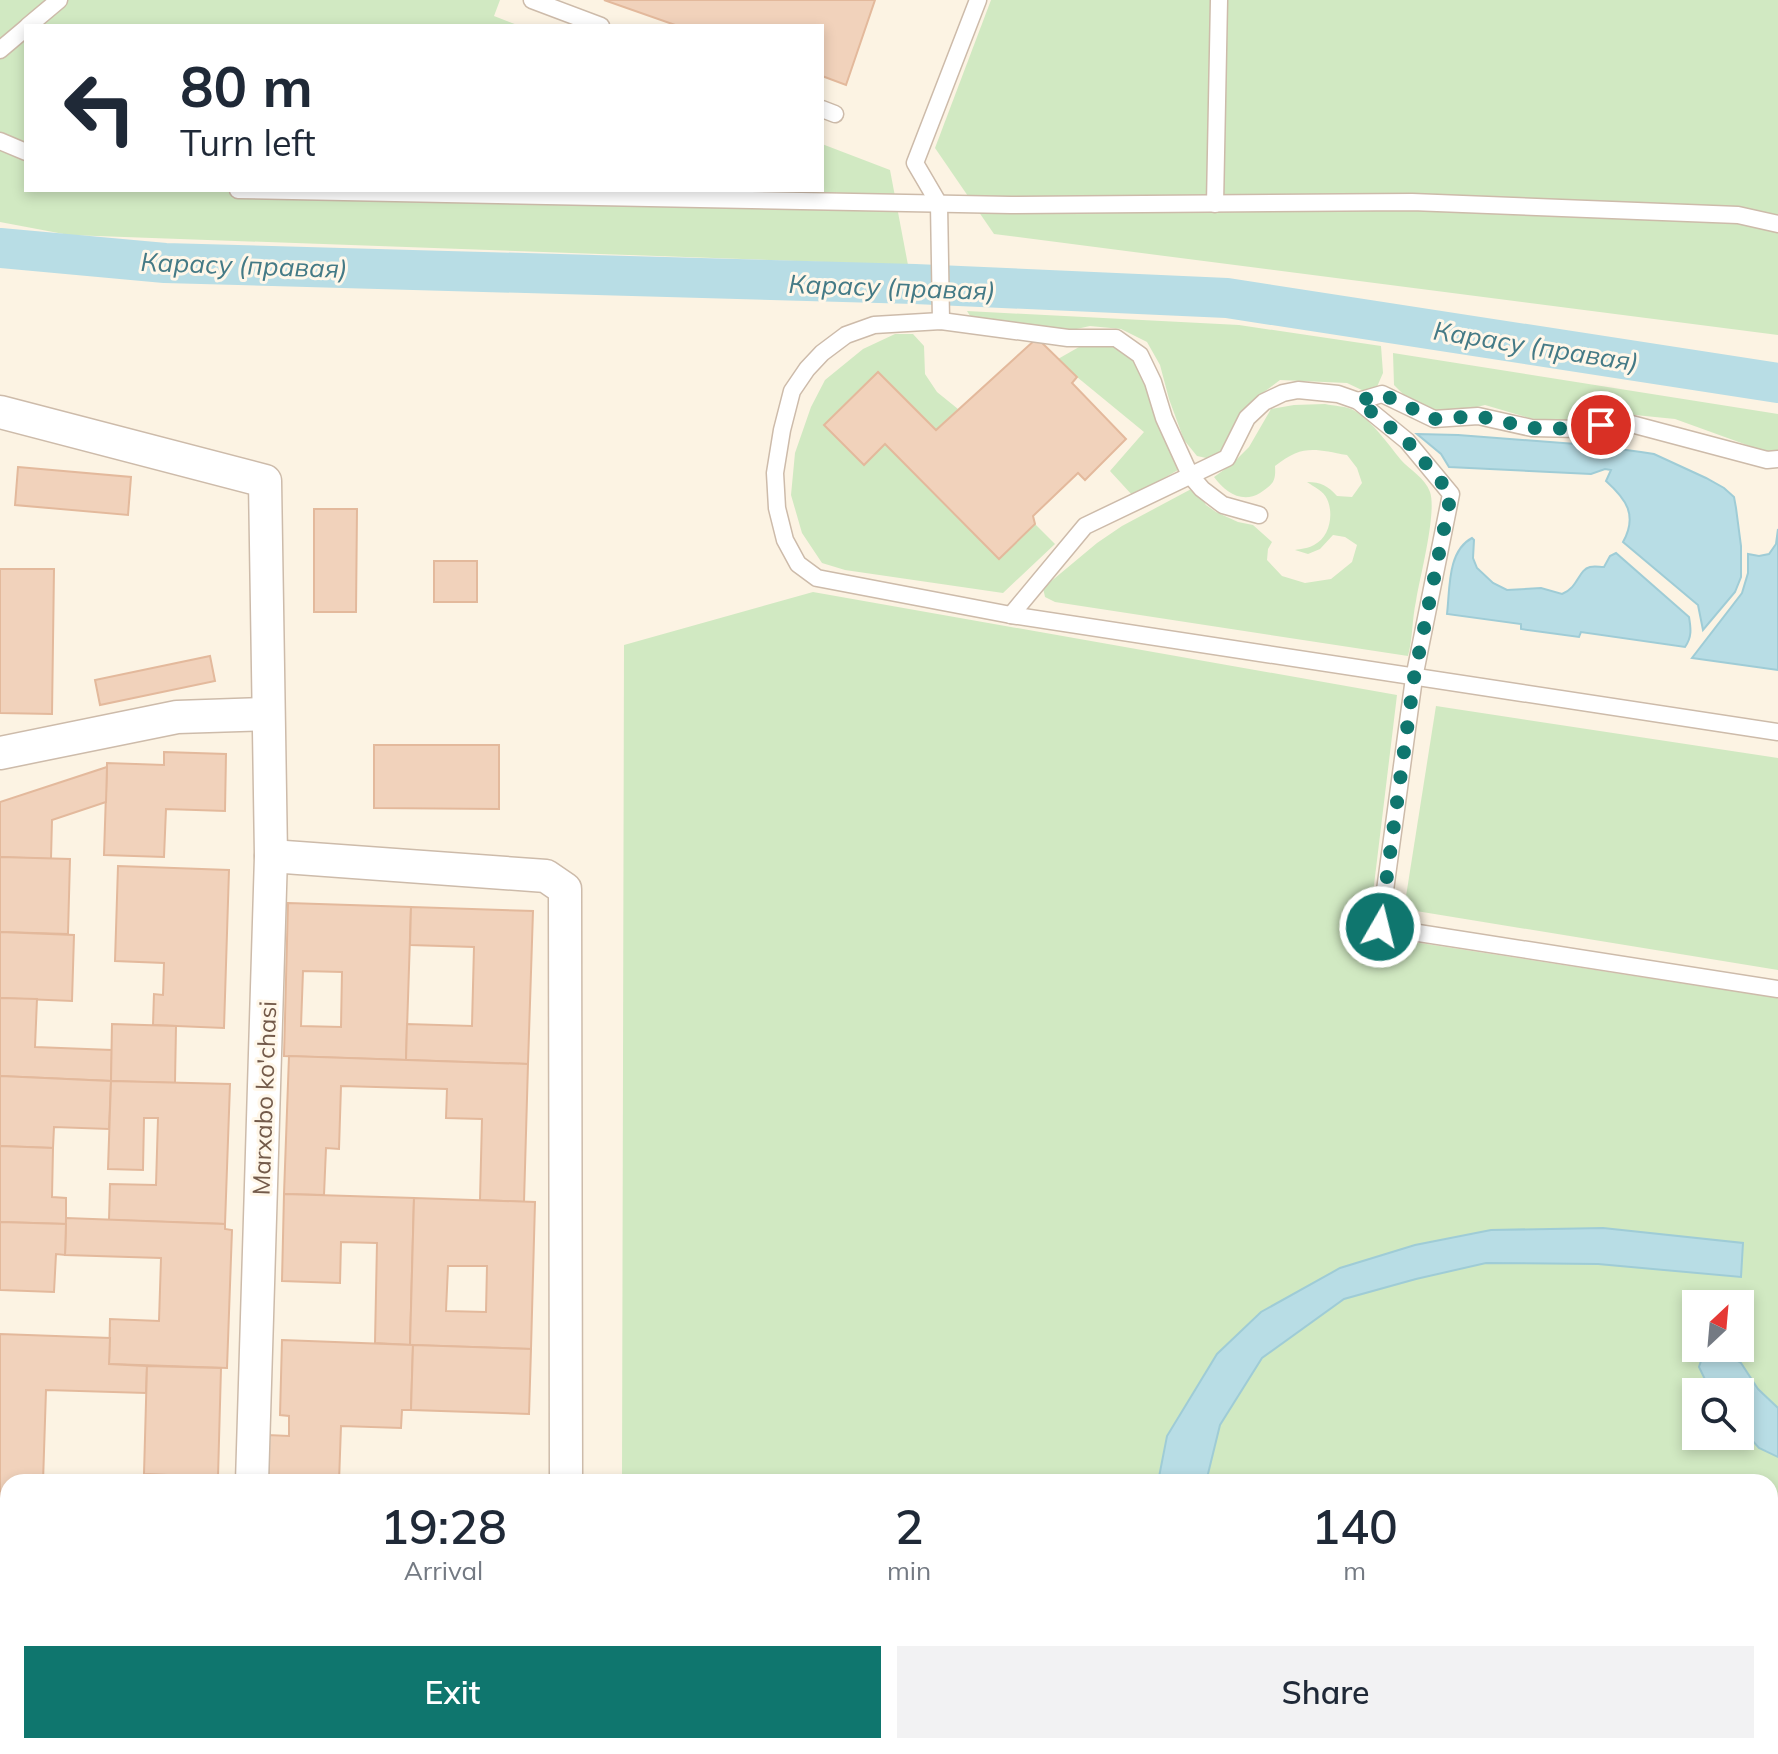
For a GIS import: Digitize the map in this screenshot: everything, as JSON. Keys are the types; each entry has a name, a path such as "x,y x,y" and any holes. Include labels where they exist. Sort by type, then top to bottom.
{"street":[{"name":"Marxabo ko'chasi","path":"0,412 265,481 271,856 252,1474"},
{"path":"0,753 177,717 267,714"},
{"path":"271,856 546,876 565,889 566,1474"}],"lane":[{"path":"31,24 59,0"},
{"path":"532,0 596,24"},
{"path":"941,321 939,206 915,163 978,0"},
{"path":"1215,204 1219,0"},
{"path":"0,50 24,30"},
{"path":"0,141 24,151"},
{"path":"326,192 939,206 1412,202 1738,215 1778,224"},
{"path":"1259,515 1223,505 1190,475 1140,355 1116,338 1068,338 941,321 874,325 846,335 822,353 792,391 775,473 777,508 785,540 798,564 817,578 1011,615 1778,732"},
{"path":"1011,615 1085,526 1227,458 1247,418 1264,402 1298,390 1338,394 1358,401 1407,441 1451,494 1414,678 1380,927 1778,989"},
{"path":"1358,401 1382,394 1434,419 1478,416 1532,428 1581,429 1620,421 1767,460 1778,459"}],"green space":[{"path":"0,0 500,0 494,16 515,24 24,24 24,192 824,192 824,145 890,170 908,265 69,235 0,222"},
{"path":"991,0 1778,0 1778,335 994,234 935,148"},
{"path":"967,311 1239,325 1381,346 1383,373 1376,389 1366,392 1347,383 1280,380 1240,416 1228,446 1211,459 1197,456 1184,440 1160,365 1147,342 1121,329 1090,326 1072,330 972,319"},
{"path":"895,334 913,334 924,346 925,374 937,392 958,409 936,430 878,372 825,425 864,464 885,444 1000,558 1035,524 1055,544 1003,593 845,570 822,563 802,533 791,495 795,453 811,407 825,380 863,349"},
{"path":"1086,343 1112,346 1137,360 1179,459 1178,470 1133,496 1110,471 1144,432 1058,359"},
{"path":"1393,353 1778,414 1778,453 1758,449 1675,419 1625,414 1585,423 1553,422 1485,405 1460,411 1431,410 1408,399 1394,385"},
{"path":"1325,404 1348,408 1362,416 1421,478 1430,492 1430,529 1408,656 1055,602 1045,597 1043,588 1097,543 1195,487 1206,505 1238,522 1253,525 1272,542 1267,560 1282,576 1305,583 1331,579 1352,562 1357,545 1345,537 1333,535 1320,549 1308,554 1295,550 1310,547 1319,541 1329,525 1330,511 1326,496 1307,482 1324,485 1337,496 1352,497 1362,483 1357,468 1347,455 1317,450 1293,454 1275,466 1271,485 1247,497 1229,492 1214,477 1249,447 1271,409"},
{"path":"813,592 1397,695 1370,931 1381,937 1778,998 1778,1474 622,1474 624,645"},
{"path":"1436,706 1778,758 1778,970 1404,909"}],"water":[{"path":"1417,434 1589,445 1641,452 1654,454 1706,478 1734,497 1741,546 1741,577 1735,592 1703,630 1698,605 1623,542 1629,524 1628,508 1606,481 1611,470 1591,474 1449,467 1441,454"},
{"path":"1778,529 1778,670 1692,658 1742,593 1748,573 1748,554 1769,554 1776,544"},
{"path":"1472,538 1477,568 1493,583 1507,590 1541,588 1562,594 1586,569 1604,567 1610,556 1616,553 1689,617 1690,633 1685,647 1581,632 1579,637 1521,629 1521,624 1447,614 1454,561 1464,544"},
{"path":"1603,1228 1743,1243 1741,1277 1598,1264 1486,1263 1344,1299 1262,1358 1220,1425 1208,1474 1160,1474 1167,1436 1217,1354 1261,1312 1340,1268 1415,1245 1491,1230"},
{"path":"1701,1362 1739,1362 1751,1378 1704,1378 1699,1367"},
{"path":"1754,1383 1778,1408 1778,1457 1754,1442"}],"building":[{"path":"604,0 875,0 846,85 824,77 824,24 672,24"},
{"path":"1037,338 1077,377 1072,383 1126,439 1085,480 1078,473 1033,516 1035,524 999,559 885,444 864,465 824,425 878,372 936,430"},
{"path":"18,467 131,477 128,515 15,505"},
{"path":"314,509 357,509 356,612 314,612"},
{"path":"434,561 477,561 477,602 434,602"},
{"path":"0,569 54,569 52,714 0,713"},
{"path":"210,656 215,681 100,705 95,680"},
{"path":"374,745 499,745 499,809 374,808"},
{"path":"164,752 226,754 225,811 166,809 164,857 104,855 107,763 164,765"},
{"path":"107,767 106,802 52,820 51,859 0,857 0,802"},
{"path":"0,857 70,859 68,934 0,932"},
{"path":"118,866 229,870 224,1028 153,1025 154,994 163,995 164,963 115,961"},
{"path":"288,903 411,907 406,1060 284,1056","holes":["303,971 342,972 341,1027 301,1026"]},
{"path":"411,907 533,911 528,1064 406,1060 407,1024 472,1026 474,947 410,945"},
{"path":"0,932 74,935 72,1001 0,998"},
{"path":"0,998 37,999 35,1047 112,1050 111,1081 0,1076"},
{"path":"112,1024 176,1026 175,1083 111,1081"},
{"path":"289,1056 528,1064 524,1202 480,1200 482,1119 446,1118 447,1089 341,1086 339,1149 326,1148 324,1195 284,1194"},
{"path":"0,1076 111,1081 109,1129 54,1127 53,1148 0,1146"},
{"path":"111,1081 230,1084 225,1224 109,1220 110,1184 156,1185 158,1118 144,1118 143,1170 108,1169"},
{"path":"0,1146 53,1148 52,1197 66,1198 66,1224 0,1222"},
{"path":"284,1194 414,1198 410,1345 375,1343 377,1243 341,1242 340,1283 282,1281"},
{"path":"414,1198 535,1202 531,1349 410,1345","holes":["448,1266 487,1266 486,1312 446,1311"]},
{"path":"66,1218 225,1224 225,1229 232,1230 227,1368 109,1364 110,1319 159,1321 161,1258 65,1255"},
{"path":"0,1222 66,1224 65,1255 56,1254 54,1292 0,1290"},
{"path":"0,1334 110,1338 109,1364 147,1366 146,1393 46,1390 43,1474 0,1474"},
{"path":"282,1340 413,1345 411,1410 402,1410 401,1428 341,1426 339,1474 267,1474 268,1435 289,1436 289,1416 280,1415"},
{"path":"413,1345 531,1349 529,1414 411,1410"},
{"path":"147,1366 221,1368 218,1474 144,1474"}],"waterway":[{"name":"Карасу (правая)","path":"0,248 165,263 915,284 1227,298 1778,383"}],"route":[{"path":"1380,927 1414,678 1451,494 1407,441 1358,401 1382,394 1434,419 1478,416 1532,428 1581,429 1601,425"}]}
